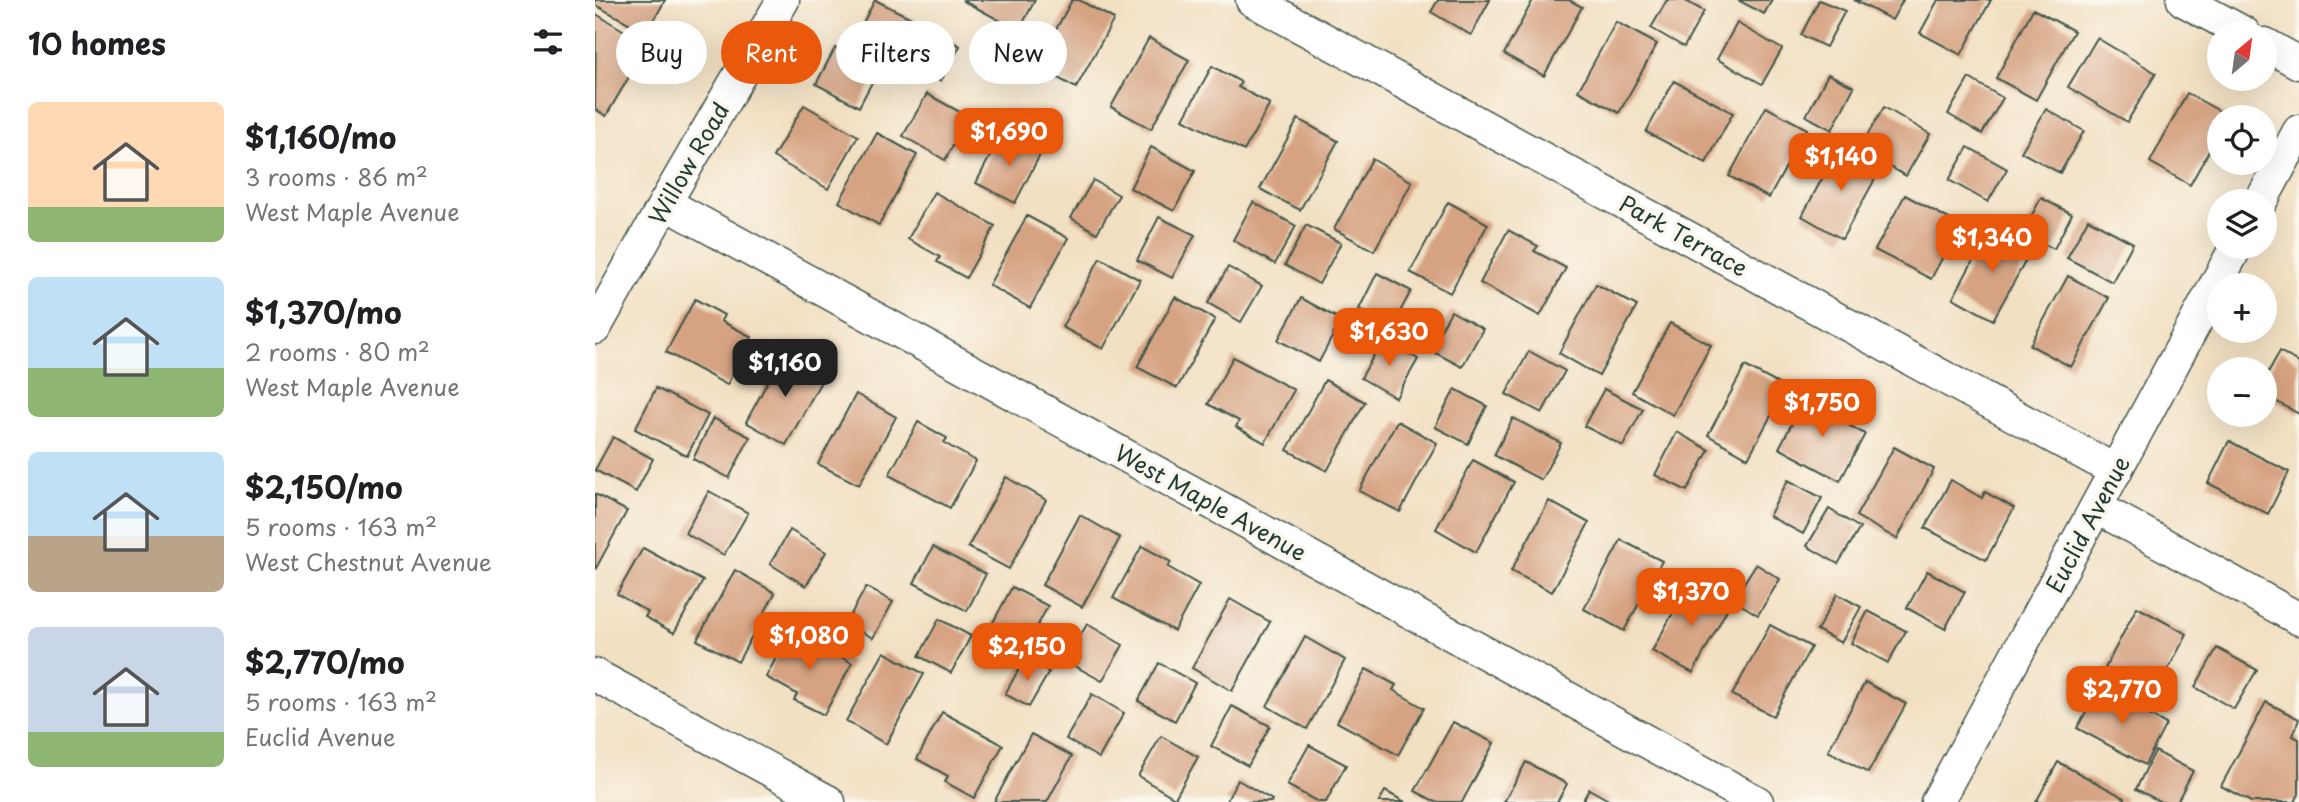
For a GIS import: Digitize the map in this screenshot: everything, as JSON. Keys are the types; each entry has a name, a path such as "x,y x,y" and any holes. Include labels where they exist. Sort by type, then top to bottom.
{"street":[{"name":"Willow Road","path":"595,328 783,0"},
{"name":"Park Terrace","path":"1252,0 2116,471"},
{"path":"2183,0 2222,21"},
{"path":"2277,51 2299,63"},
{"path":"2268,189 2299,131"},
{"name":"West Maple Avenue","path":"665,202 1757,802"},
{"name":"Euclid Avenue","path":"1937,802 2231,259"},
{"path":"2096,507 2299,619"},
{"path":"595,675 828,802"}],"building":[{"path":"595,0 665,0 654,21 625,21 595,5"},
{"path":"875,0 915,20 914,21 864,21"},
{"path":"962,0 1035,0 1024,21 1001,21"},
{"path":"1072,0 1079,0 1114,19 1076,88 1067,83 1067,21 1061,21"},
{"path":"1438,0 1490,0 1471,35 1431,12"},
{"path":"1533,0 1569,0 1582,7 1544,76 1504,54"},
{"path":"1667,0 1684,0 1704,11 1684,47 1651,28"},
{"path":"1738,0 1772,0 1764,14"},
{"path":"1819,0 1845,11 1826,47 1801,35"},
{"path":"1854,0 1903,0 1892,20"},
{"path":"1938,0 1991,0 1961,55 1920,33"},
{"path":"2033,9 2074,31 2036,100 1996,78"},
{"path":"596,14 616,26 616,84 625,84 606,116 595,109"},
{"path":"1616,22 1657,44 1619,113 1578,91"},
{"path":"1737,23 1782,49 1762,84 1717,59"},
{"path":"1149,38 1189,60 1151,129 1111,107"},
{"path":"2097,38 2156,73 2127,122 2068,87"},
{"path":"836,49 836,84 871,84 859,107 816,84 822,84 822,73"},
{"path":"1212,66 1241,82 1238,87 1270,104 1244,151 1183,119"},
{"path":"1828,74 1854,87 1832,130 1806,116"},
{"path":"1969,78 2003,98 1982,134 1948,114"},
{"path":"1674,81 1733,113 1706,163 1646,132"},
{"path":"2187,93 2208,105 2207,155 2190,185 2150,162"},
{"path":"927,94 969,117 945,160 903,136"},
{"path":"804,105 858,136 828,189 773,157"},
{"path":"1766,107 1807,129 1769,198 1729,176"},
{"path":"1884,107 1930,134 1906,176 1859,149"},
{"path":"2046,109 2084,131 2060,173 2021,152"},
{"path":"1298,119 1338,141 1300,210 1260,189"},
{"path":"877,133 917,155 879,225 839,202"},
{"path":"1002,133 1041,153 1015,203 976,183"},
{"path":"1151,147 1195,171 1174,211 1130,188"},
{"path":"1839,147 1880,170 1842,239 1802,216"},
{"path":"1968,147 2007,169 1988,202 1949,180"},
{"path":"1372,159 1412,182 1374,251 1334,229"},
{"path":"1093,180 1119,195 1097,233 1071,218"},
{"path":"934,192 995,226 966,278 937,262 940,257 908,239"},
{"path":"1905,195 1960,225 1931,279 1875,250"},
{"path":"2041,198 2072,214 2054,249 2022,233"},
{"path":"1253,202 1296,226 1275,264 1233,240"},
{"path":"1448,202 1488,224 1450,293 1410,272"},
{"path":"1027,216 1068,238 1030,308 989,285"},
{"path":"1159,217 1195,235 1172,278 1137,260"},
{"path":"2088,219 2133,243 2112,282 2067,258"},
{"path":"1306,225 1341,243 1319,284 1285,265"},
{"path":"1990,229 2031,251 1993,320 1953,298"},
{"path":"1508,230 1538,246 1534,251 1566,268 1540,316 1480,283"},
{"path":"1100,258 1140,280 1103,349 1062,327"},
{"path":"1228,267 1262,286 1241,322 1208,303"},
{"path":"1377,273 1411,291 1392,327 1359,309"},
{"path":"2068,276 2109,298 2071,367 2030,345"},
{"path":"1596,284 1637,306 1599,376 1559,353"},
{"path":"1175,297 1215,319 1177,388 1137,367"},
{"path":"1301,298 1341,320 1319,362 1278,340"},
{"path":"695,299 724,315 721,321 752,337 727,385 666,352"},
{"path":"1451,311 1483,329 1462,367 1430,350"},
{"path":"1670,323 1711,345 1673,415 1632,392"},
{"path":"1383,339 1418,359 1396,398 1361,378"},
{"path":"1529,351 1565,371 1542,413 1506,394"},
{"path":"2280,351 2299,363 2299,414 2277,402 2277,357"},
{"path":"783,353 824,376 786,445 746,422"},
{"path":"1233,357 1294,390 1265,443 1236,427 1239,421 1208,404"},
{"path":"1745,366 1786,388 1748,458 1708,435"},
{"path":"1325,380 1365,402 1327,471 1287,450"},
{"path":"656,388 708,415 687,456 635,429"},
{"path":"1455,389 1487,406 1468,444 1435,427"},
{"path":"1604,389 1643,409 1623,446 1584,426"},
{"path":"856,394 896,417 859,485 818,464"},
{"path":"1807,395 1837,411 1834,417 1865,434 1840,481 1779,448"},
{"path":"713,418 750,437 729,478 693,459"},
{"path":"1513,418 1561,443 1541,480 1494,455"},
{"path":"1397,421 1437,443 1400,512 1359,491"},
{"path":"918,422 947,438 944,443 976,461 950,508 889,475"},
{"path":"1677,432 1709,450 1687,491 1655,475"},
{"path":"613,437 653,459 636,492 595,470"},
{"path":"2229,441 2289,472 2268,514 2208,483"},
{"path":"1894,447 1934,469 1897,539 1856,516"},
{"path":"1473,460 1514,482 1476,552 1436,529"},
{"path":"1006,477 1046,500 1009,569 968,547"},
{"path":"1788,480 1822,498 1803,534 1769,516"},
{"path":"1951,480 1982,498 1985,492 2014,508 1986,560 1925,528"},
{"path":"709,491 748,513 724,555 685,533"},
{"path":"595,494 627,511 595,570"},
{"path":"1549,501 1589,523 1552,592 1511,571"},
{"path":"1829,509 1860,528 1838,564 1807,546"},
{"path":"1080,515 1120,538 1082,607 1042,585"},
{"path":"790,530 826,552 806,586 770,564"},
{"path":"1621,540 1662,561 1624,631 1584,609"},
{"path":"1142,546 1171,562 1168,567 1199,585 1174,631 1113,598"},
{"path":"933,547 986,574 967,611 914,583"},
{"path":"643,548 703,581 674,633 645,617 648,612 617,594"},
{"path":"1756,564 1780,579 1758,615 1733,600"},
{"path":"735,570 775,593 738,662 697,640"},
{"path":"1927,571 1965,592 1945,629 1907,608"},
{"path":"1690,582 1730,604 1693,673 1652,651"},
{"path":"866,587 893,602 873,638 846,623"},
{"path":"1012,587 1048,606 1027,645 991,626"},
{"path":"1837,594 1861,607 1841,643 1817,630"},
{"path":"1230,599 1270,622 1232,691 1192,668"},
{"path":"2137,607 2187,634 2155,694 2105,668"},
{"path":"1868,611 1906,631 1888,663 1851,643"},
{"path":"939,619 971,636 951,673 919,656"},
{"path":"1087,624 1123,645 1102,681 1066,661"},
{"path":"1770,625 1811,647 1773,716 1732,695"},
{"path":"791,629 852,663 824,715 794,700 797,694 766,677"},
{"path":"1305,637 1345,660 1307,729 1267,706"},
{"path":"2217,648 2257,670 2234,709 2195,687"},
{"path":"884,652 924,674 886,744 846,721"},
{"path":"1025,658 1049,672 1029,707 1005,694"},
{"path":"1159,663 1195,683 1175,721 1138,701"},
{"path":"1366,669 1396,685 1393,690 1424,708 1398,755 1337,722"},
{"path":"1865,682 1906,704 1868,773 1828,751"},
{"path":"2099,688 2166,724 2145,765 2077,728"},
{"path":"1092,694 1124,713 1099,758 1066,739"},
{"path":"2266,702 2299,719 2293,736 2299,739 2299,794 2295,802 2251,802 2221,786"},
{"path":"1232,706 1270,726 1248,766 1211,746"},
{"path":"942,712 1003,745 974,798 945,782 948,776 917,759"},
{"path":"1453,722 1494,743 1462,802 1436,802 1415,791"},
{"path":"1031,734 1072,756 1047,802 994,802"},
{"path":"1161,736 1198,757 1175,798 1138,776"},
{"path":"1309,745 1346,765 1326,802 1318,802 1287,785"},
{"path":"2155,751 2193,771 2177,802 2161,802 2136,789"},
{"path":"1526,762 1567,784 1557,802 1504,802"},
{"path":"2058,762 2125,798 2125,802 2036,802"},
{"path":"1238,780 1272,800 1271,802 1226,802"},
{"path":"1589,789 1612,802 1582,802"},
{"path":"1385,791 1405,802 1379,802"}]}
